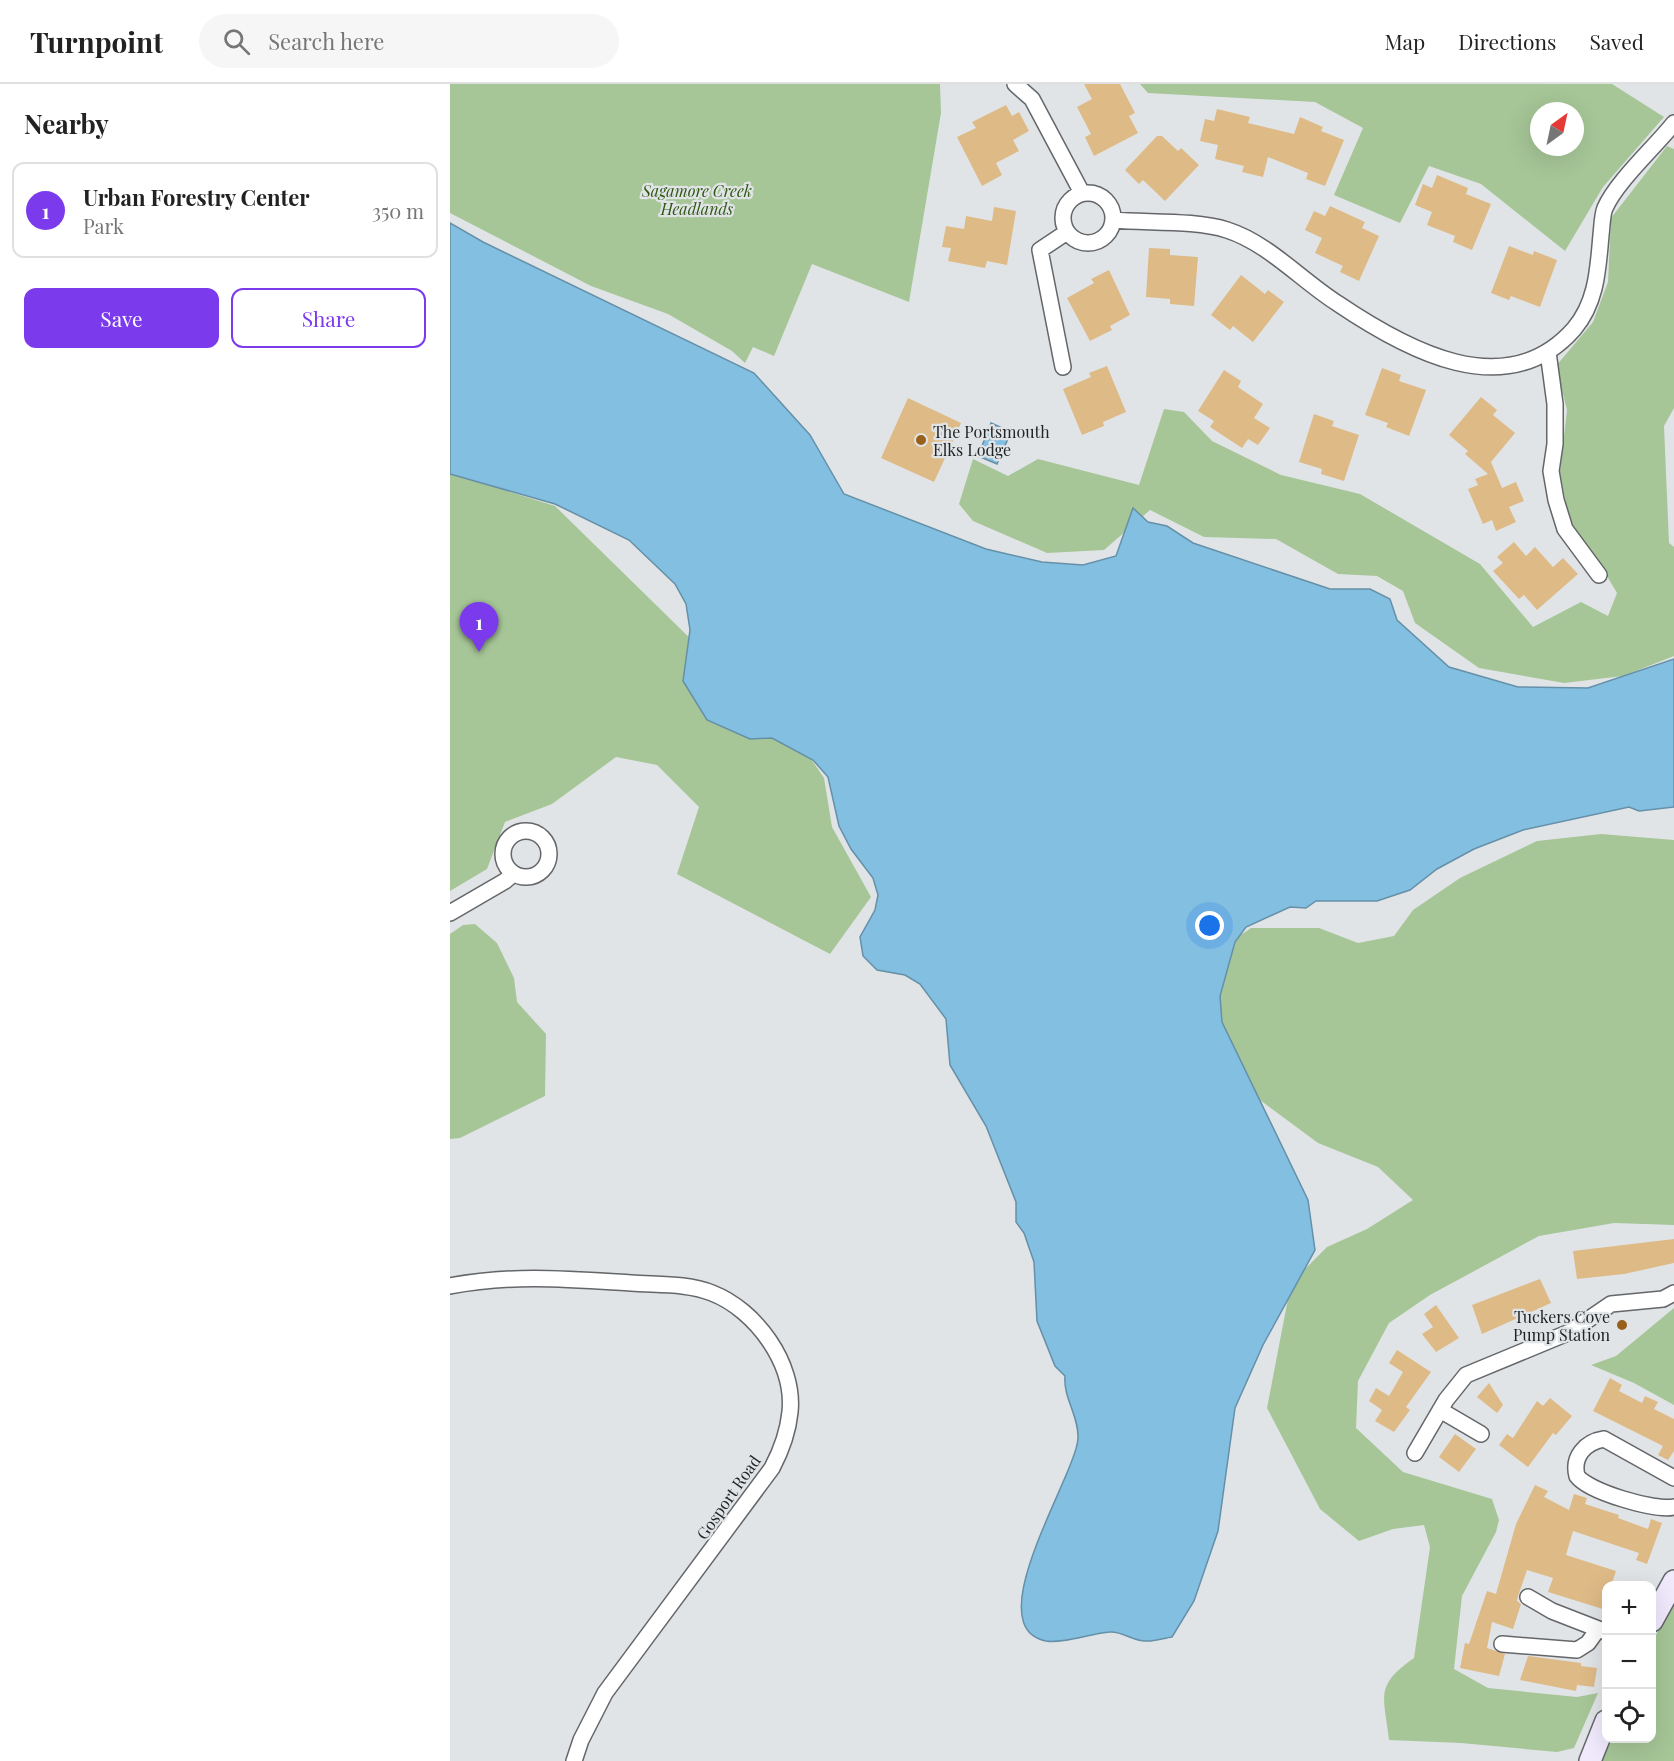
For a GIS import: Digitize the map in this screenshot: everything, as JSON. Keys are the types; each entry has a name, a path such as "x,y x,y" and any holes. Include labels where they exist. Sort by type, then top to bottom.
{"main road":[{"path":"1656,1614 1674,1581"},
{"path":"1590,1761 1602,1731"}],"street":[{"path":"1015,84 1032,99 1083,193"},
{"path":"1114,220 1194,225 1227,230 1252,241 1336,303 1397,340 1444,359 1486,368 1527,362 1548,352 1573,329 1585,313 1595,291 1605,208 1674,123"},
{"path":"1083,193 1100,195 1108,202 1114,220 1111,230 1096,242 1086,243 1075,240 1067,232 1063,222 1064,211 1068,203 1083,193"},
{"path":"1063,367 1040,250 1067,232"},
{"path":"1548,352 1555,404 1555,444 1551,471 1556,500 1565,529 1599,575"},
{"path":"450,913 513,874"},
{"name":"Gosport Road","path":"450,1286 484,1280 535,1277 681,1286 704,1291 725,1299 749,1317 773,1348 786,1382 790,1411 780,1452 772,1468 605,1693 581,1740 574,1761"},
{"path":"1415,1453 1455,1386 1466,1375 1570,1332 1611,1304 1663,1299 1674,1293"},
{"path":"1440,1410 1481,1434"},
{"path":"1674,1478 1604,1439 1588,1444 1576,1463 1577,1476 1590,1487 1658,1509 1674,1507"},
{"path":"1502,1644 1577,1650 1602,1631 1552,1611 1528,1597"}],"green space":[{"name":"Sagamore Creek Headlands","path":"450,84 940,84 941,113 909,302 812,264 774,356 753,347 745,363 732,351 668,314 591,286 450,213"},
{"path":"1140,84 1612,84 1664,117 1603,187 1565,251 1481,184 1429,166 1400,223 1334,195 1363,128 1315,102 1148,93"},
{"path":"1667,146 1674,149 1674,408 1664,426 1669,543 1674,547 1674,656 1623,676 1564,683 1479,668 1415,623 1403,591 1377,576 1338,574 1276,539 1204,537 1150,510 1104,550 1047,553 973,521 959,504 973,459 1008,476 1038,459 1139,485 1164,409 1184,412 1212,441 1281,475 1360,494 1480,564 1533,627 1581,602 1608,616 1617,593 1598,561 1570,525 1560,472 1567,410 1556,366 1593,322 1608,282 1611,218"},
{"path":"450,473 555,506 807,753 824,778 832,827 871,897 830,954 677,874 699,807 657,765 616,757 552,804 505,822 487,869 450,891"},
{"path":"1601,834 1674,840 1674,1225 1614,1223 1539,1236 1430,1295 1389,1323 1358,1381 1356,1428 1403,1472 1492,1499 1499,1520 1496,1532 1462,1596 1454,1669 1488,1688 1577,1697 1598,1693 1574,1748 1557,1752 1461,1743 1389,1740 1384,1702 1387,1685 1401,1668 1414,1658 1430,1547 1424,1525 1393,1529 1359,1541 1320,1509 1267,1408 1291,1283 1327,1247 1367,1229 1413,1200 1378,1167 1318,1143 1260,1100 1216,1037 1223,947 1251,928 1319,928 1358,943 1394,936 1413,910 1460,878 1537,841"},
{"path":"475,924 497,943 514,978 517,1002 546,1034 545,1096 460,1138 450,1139 450,934 463,925"},
{"path":"1674,1308 1674,1405 1634,1383 1591,1365 1616,1356"},
{"path":"1674,1600 1674,1761 1598,1761 1605,1743 1656,1743 1656,1635"}],"water":[{"path":"450,223 483,242 754,373 810,435 844,494 986,549 1042,562 1083,565 1116,556 1133,508 1148,522 1167,526 1193,543 1330,589 1370,589 1390,599 1397,620 1449,667 1518,687 1588,688 1674,659 1674,807 1639,811 1629,807 1523,830 1474,849 1437,869 1410,890 1377,901 1316,901 1306,908 1290,907 1246,927 1235,942 1220,996 1222,1022 1308,1200 1315,1250 1263,1345 1235,1408 1218,1531 1194,1601 1172,1637 1145,1641 1110,1632 1053,1642 1046,1641 1027,1630 1021,1608 1025,1580 1035,1548 1073,1456 1078,1430 1066,1392 1065,1376 1055,1366 1037,1321 1034,1262 1024,1233 1016,1222 1016,1202 986,1126 950,1065 946,1019 920,984 905,975 877,970 863,956 860,937 875,910 878,895 873,878 851,849 839,826 828,777 813,760 772,738 750,739 707,720 683,681 690,630 686,604 675,584 629,540 555,504 450,474"},
{"path":"991,423 1011,432 997,464 978,456"}],"building":[{"path":"1084,84 1120,84 1135,113 1129,116 1138,133 1094,156 1085,137 1091,134 1077,107 1092,99"},
{"path":"1006,105 1012,116 1019,112 1029,131 1013,140 1019,151 996,163 1002,175 982,186 957,137 976,128 972,122"},
{"path":"1217,109 1250,117 1248,123 1294,134 1300,117 1323,127 1321,131 1344,140 1325,186 1306,179 1308,173 1268,157 1263,177 1242,172 1244,166 1215,159 1218,145 1200,141 1205,119 1214,121"},
{"path":"1157,136 1162,136 1178,151 1181,148 1199,165 1165,201 1143,180 1139,184 1125,170"},
{"path":"1437,175 1468,188 1466,194 1491,204 1472,250 1453,242 1455,236 1427,225 1432,212 1415,205 1423,184 1432,188"},
{"path":"1330,206 1365,222 1362,228 1379,236 1359,281 1340,272 1343,266 1315,253 1322,238 1305,230 1314,211 1325,216"},
{"path":"994,207 1016,211 1007,265 987,261 985,268 948,261 951,248 942,247 946,226 964,229 966,216 992,221"},
{"path":"1509,246 1533,255 1534,251 1557,260 1540,307 1511,296 1509,300 1491,293"},
{"path":"1149,248 1170,249 1170,255 1198,257 1194,306 1170,304 1170,299 1146,297"},
{"path":"1109,270 1130,315 1110,326 1112,330 1090,341 1067,298 1094,283 1091,279"},
{"path":"1241,275 1265,294 1268,290 1284,302 1253,342 1233,326 1230,330 1211,315"},
{"path":"1107,366 1126,412 1103,422 1104,426 1082,435 1063,389 1091,377 1089,373"},
{"path":"1382,368 1401,375 1399,381 1426,390 1409,436 1386,427 1388,423 1365,415"},
{"path":"1224,370 1241,381 1238,387 1263,404 1254,418 1270,428 1258,445 1248,439 1242,448 1210,427 1214,421 1198,411"},
{"path":"1481,397 1497,410 1493,415 1515,433 1491,462 1502,488 1516,482 1524,501 1509,507 1516,522 1496,531 1492,520 1483,524 1468,489 1478,485 1475,479 1488,474 1465,454 1468,451 1449,435"},
{"name":"The Portsmouth Elks Lodge","path":"908,398 961,423 934,482 881,458"},
{"path":"1314,414 1334,421 1332,426 1359,435 1344,481 1321,474 1322,469 1299,462"},
{"path":"1514,542 1526,556 1535,547 1553,567 1563,558 1578,574 1537,610 1524,595 1519,599 1493,571 1503,563 1497,557"},
{"path":"1674,1239 1674,1263 1624,1274 1577,1279 1573,1251"},
{"path":"1540,1279 1551,1303 1482,1334 1472,1305"},
{"path":"1436,1305 1459,1338 1436,1352 1422,1334 1433,1327 1424,1314"},
{"path":"1397,1350 1431,1372 1406,1407 1410,1410 1394,1432 1375,1421 1382,1410 1369,1401 1376,1388 1389,1396 1403,1372 1389,1363"},
{"path":"1610,1378 1622,1385 1619,1391 1642,1403 1645,1396 1658,1402 1654,1409 1674,1419 1674,1451 1668,1460 1658,1455 1663,1446 1593,1411"},
{"path":"1489,1383 1503,1405 1497,1413 1477,1397"},
{"path":"1550,1398 1572,1416 1556,1435 1553,1433 1528,1467 1499,1445 1507,1434 1513,1438 1537,1401 1543,1406"},
{"path":"1455,1434 1476,1449 1459,1472 1439,1457"},
{"path":"1535,1485 1548,1491 1544,1497 1569,1510 1574,1494 1587,1498 1585,1504 1619,1515 1618,1518 1648,1529 1651,1519 1662,1523 1647,1564 1636,1560 1639,1553 1573,1531 1566,1555 1616,1571 1613,1581 1602,1581 1602,1609 1548,1592 1553,1578 1527,1570 1518,1596 1517,1601 1521,1604 1513,1629 1492,1622 1487,1648 1505,1654 1499,1676 1460,1668 1465,1643 1469,1644 1487,1591 1496,1594 1516,1524"},
{"path":"1528,1656 1581,1663 1581,1666 1597,1668 1594,1687 1577,1685 1576,1691 1520,1680"}],"place":[{"name":"The Portsmouth Elks Lodge","path":"921,440"},
{"name":"Urban Forestry Center","path":"479,652"},
{"name":"Tuckers Cove Pump Station","path":"1622,1325"}]}
